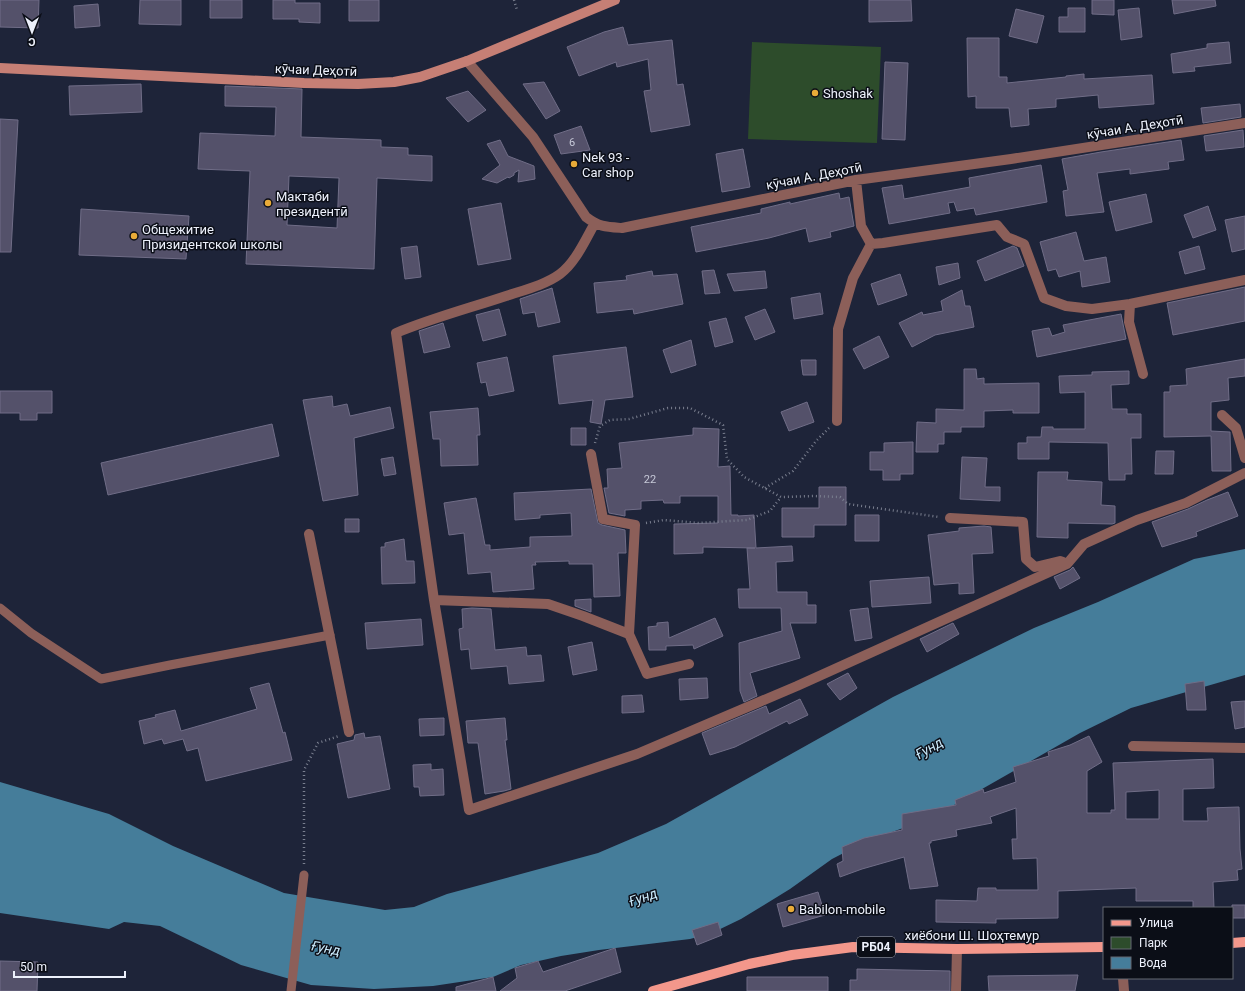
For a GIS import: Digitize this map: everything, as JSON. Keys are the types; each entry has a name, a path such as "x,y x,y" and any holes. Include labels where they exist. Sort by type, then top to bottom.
{"main road":[{"name":"кӯчаи Деҳотӣ","path":"0,68 304,83 358,84 394,82 420,77 467,61 616,0"},
{"path":"1233,943 1245,942"},
{"name":"хиёбони Ш. Шоҳтемур","path":"653,991 749,964 853,947 957,949 1103,947"}],"street":[{"name":"кӯчаи А. Деҳотӣ","path":"467,61 533,137 586,218 604,227 622,228 856,180 1011,159 1245,123"},
{"path":"856,180 861,226 871,244"},
{"path":"595,223 572,263 560,274 521,291 417,324 396,333 434,600 469,810 637,754 797,686 1067,564 1084,544 1137,520 1186,503 1245,473"},
{"path":"871,244 997,225 1007,237 1024,244 1044,298 1066,306 1092,309 1130,304 1245,280"},
{"path":"837,421 838,329 853,278 871,244"},
{"path":"1130,304 1129,322 1143,374"},
{"path":"1222,415 1236,428 1245,458"},
{"path":"591,454 603,520 635,525 629,634 647,674 689,664"},
{"path":"950,518 1023,522 1026,559 1035,567 1060,561 1067,564"},
{"path":"309,534 349,732"},
{"path":"434,600 548,604 629,634"},
{"path":"1133,746 1245,748"},
{"path":"956,991 957,949"},
{"path":"1123,979 1124,991"}],"lane":[{"path":"0,608 31,633 100,679 330,635"},
{"path":"291,991 304,875"}],"path":[{"path":"514,0 517,10"},
{"path":"591,454 600,426 610,420 629,419 668,408 690,408 723,425 727,459 744,477 781,497 840,497 848,504 950,518"},
{"path":"764,489 793,471 816,441 837,421"},
{"path":"635,525 664,520 699,523 747,520 770,511 781,497"},
{"path":"304,875 304,770 318,742 349,732"}],"green space":[{"name":"Shoshak","path":"752,42 881,47 877,143 748,139"}],"water":[{"name":"Ғунд","path":"1245,549 1245,675 1131,708 1080,733 954,805 922,821 865,842 832,859 790,889 741,919 712,933 690,939 561,956 521,965 493,977 433,986 374,989 311,985 241,965 160,926 124,922 109,929 0,913 0,782 109,814 173,846 284,893 385,910 414,907 447,894 598,853 666,824 893,697 1034,628 1098,602 1194,559"}],"building":[{"path":"0,0 39,0 38,28 0,27"},
{"path":"140,0 181,0 181,25 139,24"},
{"path":"210,0 242,0 242,18 210,18"},
{"path":"273,0 295,0 295,3 320,3 320,23 299,22 299,19 273,19"},
{"path":"349,0 379,0 379,21 349,21"},
{"path":"869,0 911,0 912,21 869,22"},
{"path":"1092,0 1114,0 1114,15 1092,14"},
{"path":"1172,0 1215,0 1216,6 1174,14"},
{"path":"98,4 100,26 75,28 74,6"},
{"path":"1068,8 1085,8 1085,32 1059,32 1059,17 1068,17"},
{"path":"1139,8 1142,37 1121,40 1118,10"},
{"path":"1016,9 1044,16 1037,43 1009,36"},
{"path":"623,27 628,45 672,40 677,85 683,84 690,125 651,132 644,91 651,90 648,59 617,67 616,62 579,76 567,47 604,32"},
{"path":"967,38 999,38 999,77 1007,77 1007,83 1084,74 1084,79 1152,75 1154,104 1099,108 1098,95 1056,99 1056,107 1028,109 1029,125 1011,127 1009,108 976,108 976,96 968,97"},
{"path":"1229,42 1231,63 1194,67 1195,71 1173,73 1171,54 1207,48 1207,44"},
{"path":"885,62 908,63 905,140 882,139"},
{"path":"544,82 560,111 546,119 523,84"},
{"path":"141,84 142,112 70,115 69,86"},
{"name":"Мактаби президентӣ","path":"225,86 302,89 301,137 381,140 381,147 408,148 408,155 432,156 432,181 377,178 374,269 246,264 250,171 198,169 200,133 275,136 276,107 225,106","holes":["289,176 339,178 337,228 287,225"]},
{"path":"468,91 486,110 468,122 446,98"},
{"path":"1240,104 1241,117 1203,123 1201,108"},
{"path":"0,119 18,120 11,252 0,252"},
{"path":"581,126 590,150 561,154 554,135"},
{"path":"1243,130 1244,147 1206,151 1204,136"},
{"path":"500,140 508,156 534,166 535,179 518,182 519,170 509,178 508,177 497,183 482,179 500,165 487,144"},
{"path":"1181,140 1184,160 1168,162 1169,169 1130,174 1130,169 1097,173 1104,212 1066,216 1063,191 1068,190 1062,159"},
{"path":"743,149 750,187 722,192 716,154"},
{"path":"1041,165 1047,202 976,215 974,208 957,211 954,202 948,203 950,213 889,224 882,188 902,185 904,199 970,187 969,178"},
{"path":"839,193 840,199 849,197 854,226 830,232 831,237 809,242 806,228 769,238 696,252 691,227 761,213 761,209 790,202 790,204"},
{"path":"1146,194 1152,222 1116,231 1109,202"},
{"path":"501,203 511,259 478,265 468,209"},
{"path":"1208,206 1216,230 1193,238 1184,215"},
{"name":"Общежитие Призидентской школы","path":"81,209 189,216 186,259 79,255"},
{"path":"1245,216 1245,249 1232,252 1225,220"},
{"path":"1076,232 1084,261 1106,257 1110,282 1082,287 1080,271 1059,277 1056,269 1048,271 1040,242"},
{"path":"417,246 421,277 405,279 401,248"},
{"path":"1013,246 1017,248 1024,266 985,281 977,261"},
{"path":"1199,246 1205,269 1185,274 1179,252"},
{"path":"958,263 960,278 939,285 936,267"},
{"path":"714,270 720,293 705,294 702,271"},
{"path":"652,271 653,276 677,274 683,304 634,314 633,309 597,313 594,283 627,280 626,276"},
{"path":"765,271 767,288 734,291 727,274"},
{"path":"900,274 907,295 878,305 871,284"},
{"path":"1245,287 1245,321 1173,335 1167,303"},
{"path":"552,288 560,322 538,327 535,312 523,314 520,299"},
{"path":"962,290 965,306 970,306 974,327 935,335 912,347 899,323 922,312 923,315 943,311 941,301"},
{"path":"820,293 823,314 794,319 791,298"},
{"path":"499,309 506,335 483,341 476,315"},
{"path":"765,309 775,332 755,340 745,317"},
{"path":"1121,314 1126,339 1037,357 1032,331 1049,328 1052,336 1065,332 1063,325"},
{"path":"726,318 733,342 715,347 709,322"},
{"path":"443,323 450,347 424,353 419,331"},
{"path":"879,336 889,357 864,369 853,349"},
{"path":"691,340 696,365 671,373 663,350"},
{"path":"626,347 633,397 605,400 601,424 590,422 593,400 559,404 553,356"},
{"path":"507,357 514,391 489,396 486,382 481,383 477,363"},
{"path":"1245,359 1245,376 1228,378 1229,400 1211,402 1211,431 1230,432 1231,471 1212,471 1211,436 1164,437 1164,392 1170,392 1170,386 1187,385 1186,369"},
{"path":"801,360 816,360 816,375 803,375"},
{"path":"964,369 976,369 977,379 984,378 984,384 1039,383 1039,413 1013,413 1013,410 984,411 984,427 961,427 961,432 944,432 944,444 938,444 938,452 916,452 917,422 936,423 936,409 964,410"},
{"path":"1129,371 1129,384 1111,385 1112,409 1127,409 1127,414 1141,414 1141,438 1131,438 1132,474 1125,474 1125,480 1109,480 1108,443 1049,442 1049,459 1018,459 1018,443 1027,443 1027,437 1041,437 1042,427 1053,427 1053,429 1085,429 1085,392 1060,393 1059,376 1092,375 1092,372"},
{"path":"0,391 52,391 52,413 37,413 37,420 20,420 20,413 0,413"},
{"path":"332,396 333,407 347,404 350,416 390,407 394,428 354,438 358,495 323,501 303,400"},
{"path":"807,402 814,422 789,431 781,412"},
{"path":"478,408 480,435 477,435 478,465 441,466 440,439 433,439 430,412"},
{"path":"272,424 279,456 108,495 101,463"},
{"path":"571,428 586,428 586,445 571,445"},
{"path":"693,428 719,429 718,467 730,466 731,515 754,515 756,548 792,546 793,561 776,562 777,592 807,592 807,605 816,605 816,623 790,623 800,658 750,673 757,696 744,702 740,691 739,643 782,631 781,608 739,608 738,589 750,589 747,548 755,548 703,547 703,553 674,554 674,524 718,523 718,496 680,496 680,503 664,503 663,500 641,501 641,509 625,510 625,516 609,513 604,488 608,488 607,469 622,468 619,443 693,435"},
{"path":"913,442 913,474 900,474 900,480 883,480 883,470 870,470 870,452 884,452 884,443"},
{"path":"1156,451 1174,451 1173,474 1155,474"},
{"path":"393,457 396,474 384,476 381,459"},
{"path":"962,457 987,458 985,487 1000,487 1000,501 960,499"},
{"path":"1038,472 1068,472 1067,480 1102,482 1101,505 1115,506 1115,523 1068,523 1068,538 1037,537"},
{"path":"819,487 846,487 846,525 814,525 814,537 782,537 782,508 819,508"},
{"path":"591,489 598,523 625,530 626,553 618,553 620,596 594,597 593,564 569,564 569,561 535,562 536,565 532,565 534,589 493,592 491,572 468,574 464,533 449,535 444,503 476,498 485,545 490,545 490,550 530,547 530,537 572,536 571,513 540,515 540,518 515,520 514,493"},
{"path":"1228,492 1238,516 1196,532 1197,536 1162,547 1152,522"},
{"path":"855,515 879,515 879,541 855,541"},
{"path":"345,519 359,519 359,532 345,532"},
{"path":"984,526 991,527 993,553 972,554 974,593 959,594 959,583 934,585 928,535 959,531 959,528"},
{"path":"404,539 406,561 414,561 415,583 382,584 381,547 385,547 385,543"},
{"path":"1073,567 1080,578 1060,589 1054,577 1070,570"},
{"path":"929,577 931,603 872,607 870,581"},
{"path":"591,599 591,612 575,606 575,600"},
{"path":"868,608 872,638 855,641 850,610"},
{"path":"462,609 491,609 495,650 526,647 527,656 541,655 544,681 509,684 507,666 471,669 469,649 461,650 459,629 463,628"},
{"path":"715,618 723,636 694,649 693,645 666,646 666,650 649,650 648,627 657,626 657,623 668,622 669,638"},
{"path":"421,619 423,645 367,649 365,623"},
{"path":"953,623 959,634 927,652 920,639"},
{"path":"592,642 597,670 573,675 568,647"},
{"path":"848,673 857,688 840,700 827,684"},
{"path":"707,678 708,698 680,700 679,679"},
{"path":"1204,681 1206,710 1187,710 1185,684"},
{"path":"269,683 283,733 285,732 292,760 206,781 198,748 187,751 183,739 164,744 162,739 144,744 139,721 175,710 181,731 257,709 250,688"},
{"path":"642,695 644,712 622,713 622,696"},
{"path":"800,699 808,715 789,724 787,721 735,747 710,755 702,733 766,706 769,714"},
{"path":"1245,701 1245,727 1235,729 1231,702"},
{"path":"444,718 444,735 420,736 419,719"},
{"path":"505,718 507,740 505,740 511,789 485,794 478,743 468,743 466,721"},
{"path":"364,733 365,738 380,736 390,789 348,798 337,744 354,740 355,735"},
{"path":"1089,736 1102,762 1087,771 1087,813 1111,813 1111,810 1115,810 1113,763 1213,759 1214,788 1183,789 1183,821 1208,821 1207,808 1239,807 1242,869 1237,870 1238,880 1213,882 1214,907 1193,907 1193,901 1136,901 1136,888 1058,891 1058,918 996,919 996,923 936,922 936,900 977,901 978,888 996,888 996,890 1038,890 1037,858 1013,859 1012,839 1017,839 1016,808 990,817 992,823 956,830 957,836 931,841 931,843 929,843 938,886 910,889 904,857 840,877 837,864 843,861 842,847 864,838 902,830 902,814 956,805 955,800 983,789 984,793 1016,782 1013,767 1049,756 1048,752 1070,745","holes":["1159,790 1159,819 1126,819 1126,792"]},
{"path":"431,764 431,770 443,769 444,795 420,796 419,787 414,787 413,765"},
{"path":"818,892 825,915 783,927 777,904"},
{"path":"1232,905 1245,905 1245,918 1233,918"},
{"path":"718,922 722,935 697,945 692,930"},
{"path":"615,948 621,972 565,991 500,991 517,978 515,968 538,961 543,972"},
{"path":"0,961 38,962 37,991 0,991"},
{"path":"857,969 950,971 950,991 850,991 850,980 857,980"},
{"path":"1078,975 1075,991 989,991 988,976"},
{"path":"493,977 496,991 456,991 456,987"},
{"path":"747,977 828,977 828,991 747,991"}],"place":[{"name":"Shoshak","path":"815,93"},
{"name":"Nek 93 - Car shop","path":"574,164"},
{"name":"Мактаби президентӣ","path":"268,203"},
{"name":"Общежитие Призидентской школы","path":"134,236"},
{"name":"Babilon-mobile","path":"791,909"}]}
